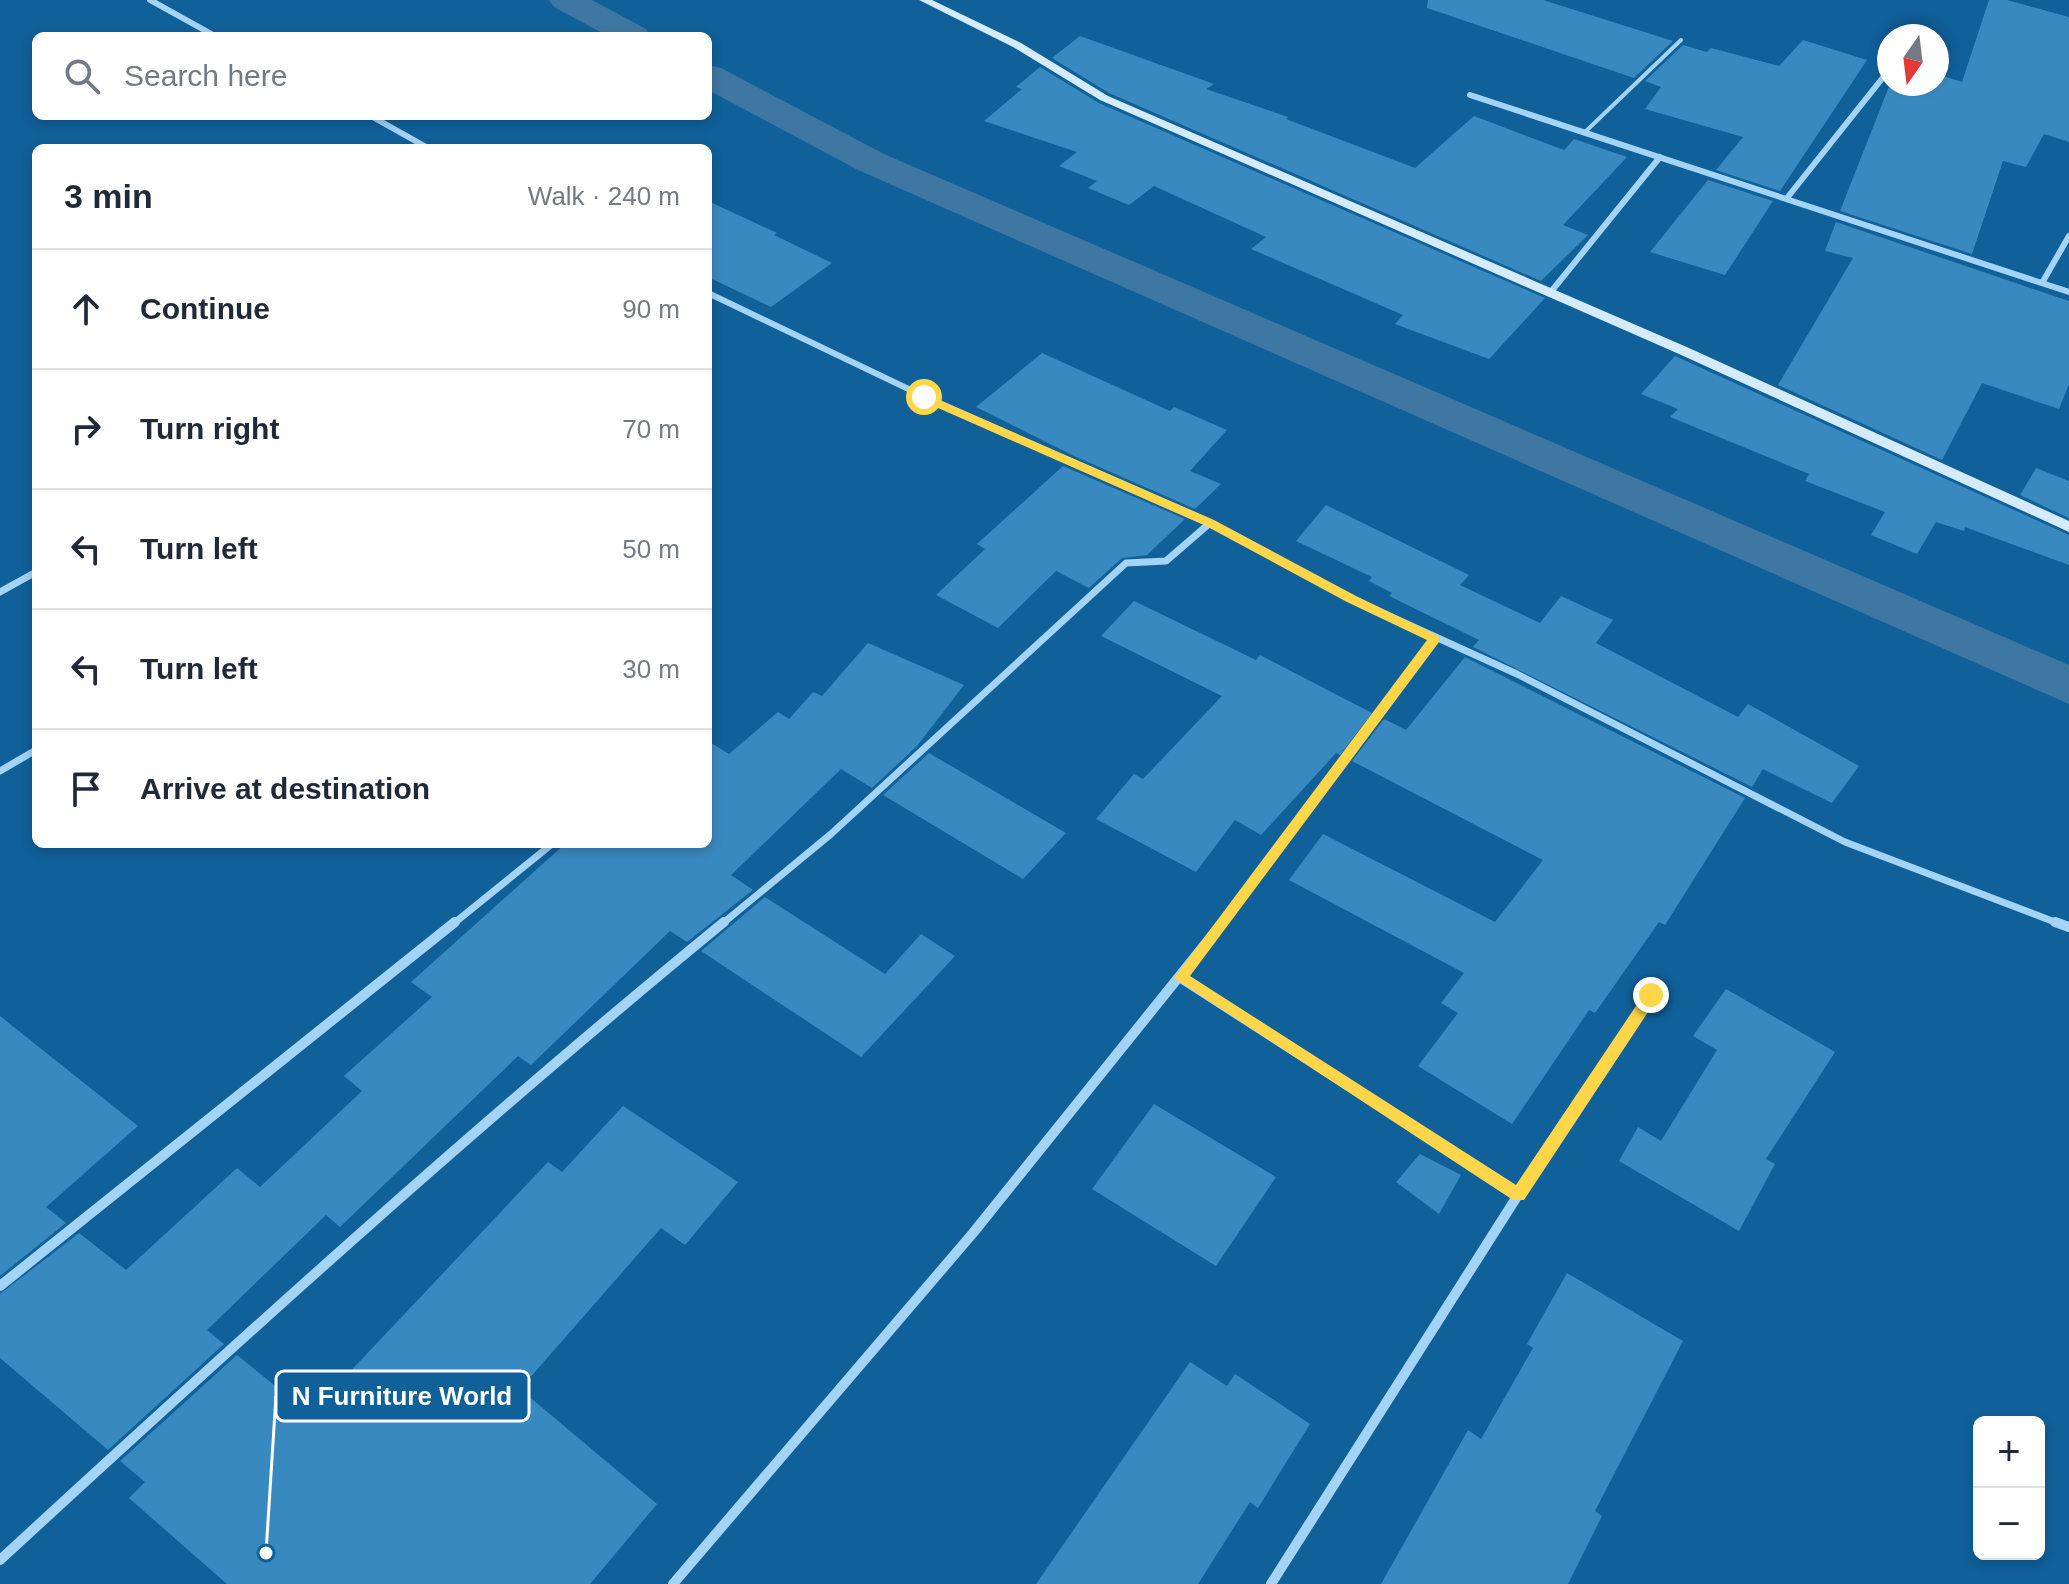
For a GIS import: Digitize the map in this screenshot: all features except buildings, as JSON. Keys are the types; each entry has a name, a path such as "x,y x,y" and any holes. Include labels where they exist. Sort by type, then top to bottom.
{"street":[{"path":"150,0 208,32"},
{"path":"924,0 1017,45 1104,98 1550,293 2069,527"},
{"path":"1787,198 1877,85"},
{"path":"1470,95 2069,292"},
{"path":"378,120 421,144"},
{"path":"1550,293 1660,157"},
{"path":"2042,283 2069,236"},
{"path":"712,295 924,397 1210,523 1352,599 1530,681 1845,842 2069,927"},
{"path":"0,1560 248,1332 607,1019 831,834 1126,563 1166,561 1210,523"},
{"path":"0,592 32,574"},
{"path":"673,1584 973,1233 1181,978 1435,639"},
{"path":"0,771 32,752"},
{"path":"0,1286 547,848"},
{"path":"1181,978 1518,1195"},
{"path":"1271,1584 1518,1195 1651,995"}],"lane":[{"path":"1584,133 1681,40"}],"waterway":[{"path":"566,0 626,32"},
{"path":"712,78 871,162 2069,686"}],"place":[{"name":"N Furniture World","path":"266,1553"}],"route":[{"path":"924,397 1210,523 1352,599 1435,639 1181,978 1518,1195 1651,995"}]}
